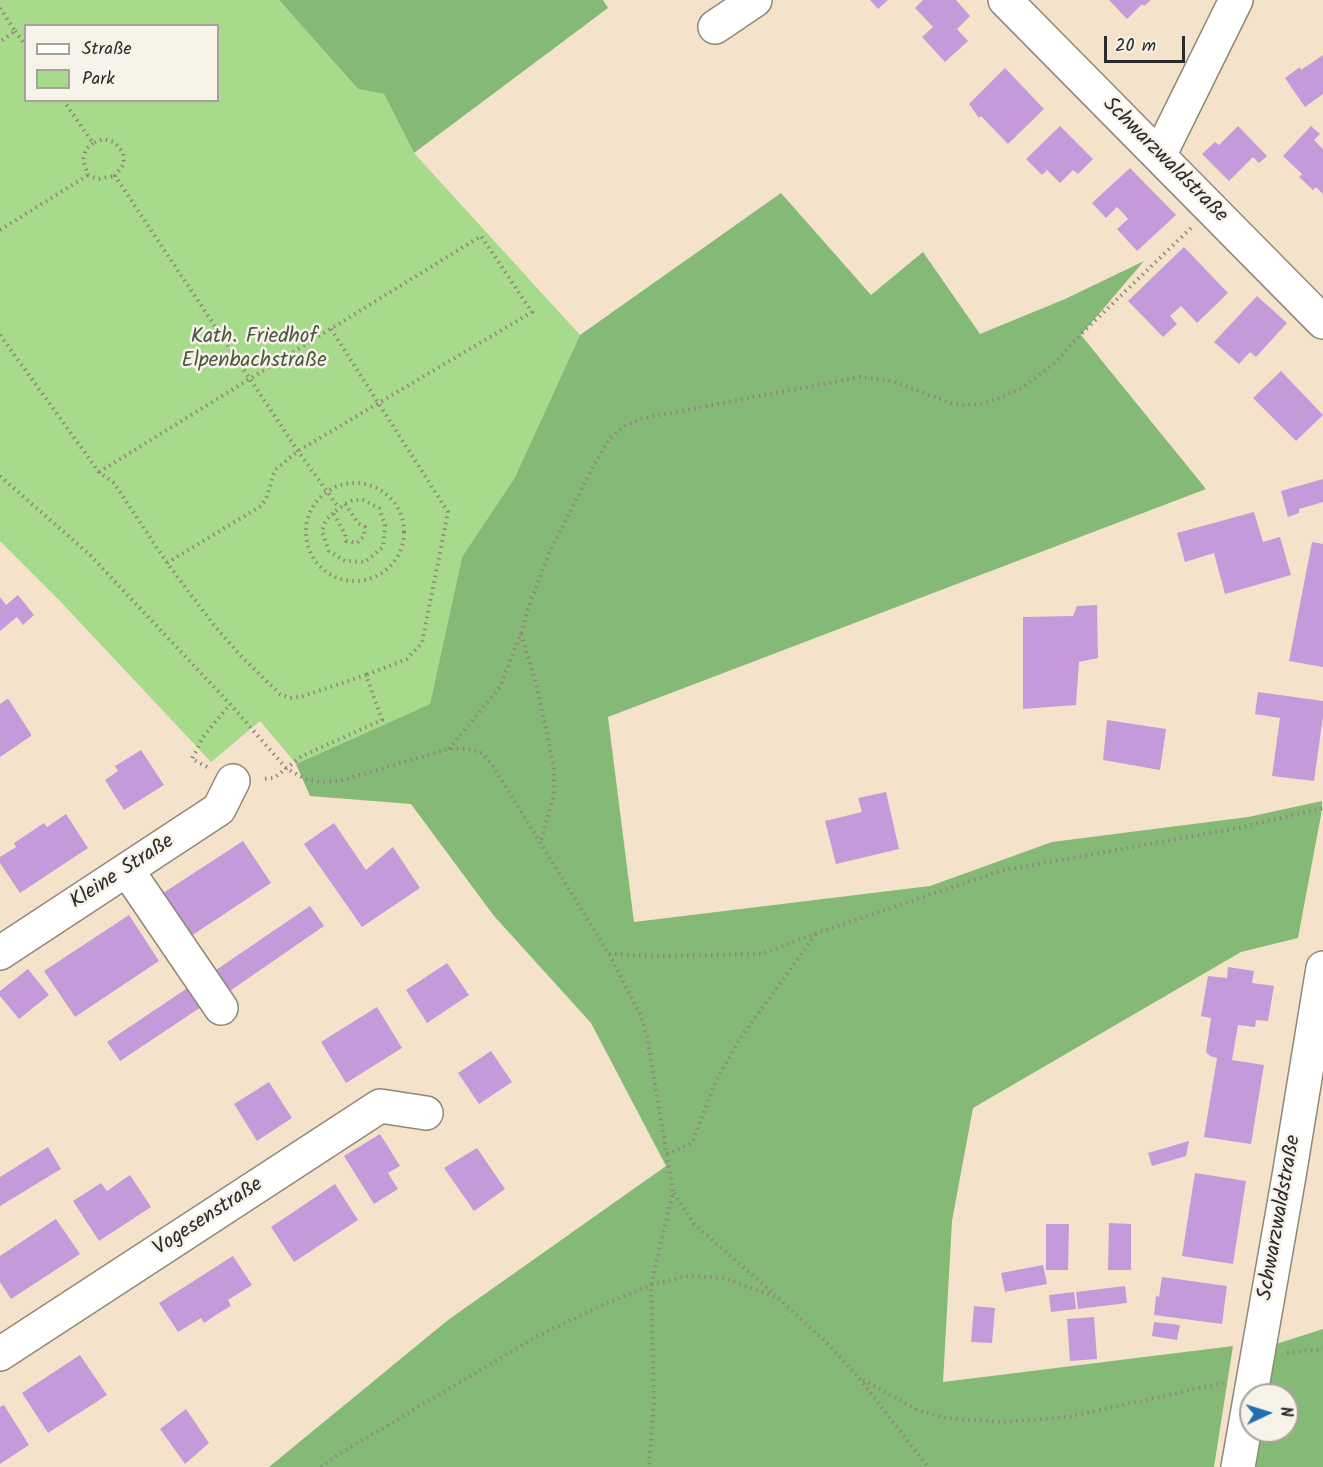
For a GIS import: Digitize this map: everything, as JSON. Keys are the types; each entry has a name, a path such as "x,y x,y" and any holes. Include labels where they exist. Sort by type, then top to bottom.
{"street":[{"path":"715,27 755,0"},
{"name":"Schwarzwaldstraße","path":"1005,0 1323,322"},
{"path":"1159,156 1236,0"},
{"name":"Kleine Straße","path":"0,953 219,809 233,781"},
{"path":"127,870 221,1008"},
{"name":"Schwarzwaldstraße","path":"1238,1467 1323,968"},
{"name":"Vogesenstraße","path":"0,1354 380,1106 426,1113"}],"path":[{"path":"0,8 24,43"},
{"path":"0,42 15,31"},
{"path":"64,102 93,143"},
{"path":"103,139 114,142 123,152 124,164 115,176 98,179 88,175 83,160 86,149 93,143 103,139"},
{"path":"0,230 88,175"},
{"path":"115,176 250,380 339,508"},
{"path":"448,749 500,687 546,562 610,438 626,425 644,418 860,377 892,381 951,403 965,405 981,404 1002,397 1041,376 1080,335 1211,209"},
{"path":"99,472 481,236 532,312 298,451 275,470 266,499 261,506 168,563"},
{"path":"0,335 99,472 114,483 168,563 227,640 280,694 290,698 300,698 407,658 422,643 448,512 332,330"},
{"path":"0,476 89,554 230,704 286,768 305,779 321,782 340,780 448,749 467,749 482,753 503,781 609,954 635,1004 643,1025 673,1192 694,1224 827,1343 859,1378 928,1467"},
{"path":"357,482 373,485 387,494 398,507 403,522 404,539 399,555 389,568 376,577 360,581 344,580 329,574 317,563 309,550 306,534 308,518 314,503 326,492 340,484 357,482"},
{"path":"353,500 363,500 380,508 385,525 383,547 365,562 345,561 329,551 322,531 326,520 339,508 353,500"},
{"path":"333,513 346,540 357,543 364,536 366,527 358,523 345,504"},
{"path":"521,633 536,683 554,768 554,795 540,844"},
{"path":"274,778 302,756 382,720 366,675"},
{"path":"230,704 203,737 192,759 233,781"},
{"path":"609,954 655,956 762,954 1000,871 1238,828 1323,808"},
{"path":"666,1154 692,1143 716,1081 741,1037 817,933"},
{"path":"649,1467 654,1392 651,1285 673,1192"},
{"path":"321,1467 536,1337 651,1285 688,1276 724,1278 778,1298"},
{"path":"859,1378 920,1411 946,1418 1003,1422 1068,1416 1253,1376"}],"green space":[{"name":"Kath. Friedhof Elpenbachstraße","path":"0,0 279,0 358,89 384,94 414,153 580,335 514,479 462,557 430,704 296,764 260,721 211,762 59,600 0,541"},
{"path":"279,0 603,0 608,8 414,153 384,94 358,89"},
{"path":"781,193 871,295 923,252 980,334 1065,299 1144,261 1081,335 1206,489 608,717 634,922 930,886 1052,842 1248,817 1322,801 1298,938 1241,952 973,1108 952,1221 943,1382 1233,1346 1214,1467 269,1467 448,1320 666,1166 591,1023 494,916 411,804 310,796 296,764 430,704 462,557 514,479 580,335"},
{"path":"1323,1329 1323,1467 1255,1467 1259,1443 1299,1443 1299,1383 1269,1383 1276,1344"}],"building":[{"path":"870,0 888,0 878,9"},
{"path":"923,0 956,0 970,16 957,29 968,41 945,62 922,37 933,27 915,8"},
{"path":"1109,0 1151,0 1144,6 1142,4 1127,19"},
{"path":"1323,55 1323,94 1305,107 1285,78"},
{"path":"1005,68 1044,109 1008,144 981,116 979,118 969,104"},
{"path":"1060,126 1093,159 1078,174 1073,170 1060,183 1047,170 1042,175 1026,159"},
{"path":"1238,126 1267,156 1259,163 1253,157 1229,181 1202,154 1215,142 1219,145"},
{"path":"1311,126 1320,134 1314,140 1323,149 1323,194 1316,187 1313,190 1299,177 1302,174 1283,156"},
{"path":"1130,168 1176,215 1137,251 1117,229 1128,219 1123,213 1117,207 1106,218 1092,203"},
{"path":"1184,247 1228,293 1197,323 1181,306 1170,316 1177,324 1163,337 1128,301"},
{"path":"1257,296 1287,323 1256,357 1250,352 1239,364 1214,342"},
{"path":"1281,371 1323,415 1296,441 1253,398"},
{"path":"1323,479 1323,502 1299,509 1299,513 1288,517 1281,491"},
{"path":"1254,512 1263,542 1280,537 1291,575 1225,594 1214,553 1185,562 1177,533"},
{"path":"1312,542 1323,544 1323,667 1289,661"},
{"path":"18,595 34,615 23,625 17,617 0,631 0,597 6,605"},
{"path":"1097,605 1098,658 1079,662 1076,705 1023,709 1023,617 1073,616 1077,606"},
{"path":"1258,692 1323,701 1314,781 1272,776 1280,718 1255,714"},
{"path":"7,699 31,736 0,757 0,704"},
{"path":"1107,720 1166,729 1160,770 1103,760"},
{"path":"141,750 164,785 124,810 105,780 118,771 115,766"},
{"path":"886,792 899,849 836,864 825,821 862,812 858,798"},
{"path":"66,814 88,848 20,893 0,863 0,857 16,847 14,843 44,823 47,827"},
{"path":"334,823 366,870 393,847 420,888 362,927 304,844"},
{"path":"243,841 271,883 188,938 160,895"},
{"path":"310,906 324,926 227,993 213,972"},
{"path":"129,915 159,961 75,1017 44,971"},
{"path":"447,963 469,995 427,1023 406,990"},
{"path":"1228,967 1254,971 1252,983 1274,986 1268,1021 1256,1020 1255,1027 1238,1025 1232,1060 1264,1065 1251,1144 1204,1137 1217,1058 1206,1052 1211,1018 1201,1016 1208,976 1227,978"},
{"path":"28,969 49,995 19,1019 0,996 0,991"},
{"path":"195,983 207,1003 120,1061 107,1042"},
{"path":"377,1007 402,1048 346,1083 321,1042"},
{"path":"491,1051 512,1082 479,1104 458,1073"},
{"path":"269,1082 292,1118 257,1141 234,1104"},
{"path":"380,1134 400,1166 388,1173 398,1189 374,1204 344,1156"},
{"path":"1189,1141 1186,1156 1152,1166 1148,1153"},
{"path":"48,1147 61,1169 0,1206 0,1177"},
{"path":"477,1148 505,1189 474,1211 444,1168"},
{"path":"1195,1173 1246,1181 1233,1264 1182,1256"},
{"path":"130,1175 151,1207 99,1241 73,1201 101,1183 107,1191"},
{"path":"335,1184 358,1220 294,1262 271,1227"},
{"path":"56,1219 80,1254 11,1299 0,1282 0,1256"},
{"path":"1109,1223 1131,1224 1131,1270 1108,1270"},
{"path":"1046,1224 1069,1224 1068,1270 1046,1270"},
{"path":"233,1256 252,1285 228,1300 231,1306 204,1323 201,1318 178,1332 159,1303"},
{"path":"1043,1265 1047,1284 1005,1292 1001,1273"},
{"path":"1162,1277 1227,1286 1222,1324 1154,1315 1156,1296 1159,1297"},
{"path":"1125,1286 1127,1303 1078,1309 1076,1292"},
{"path":"1074,1292 1076,1309 1051,1312 1049,1295"},
{"path":"974,1306 995,1308 992,1343 971,1342"},
{"path":"1094,1317 1097,1359 1070,1361 1067,1319"},
{"path":"1154,1322 1180,1325 1177,1340 1152,1336"},
{"path":"80,1355 107,1395 48,1433 22,1393"},
{"path":"4,1405 29,1445 0,1464 0,1407"},
{"path":"186,1409 209,1443 185,1464 160,1429"}]}
